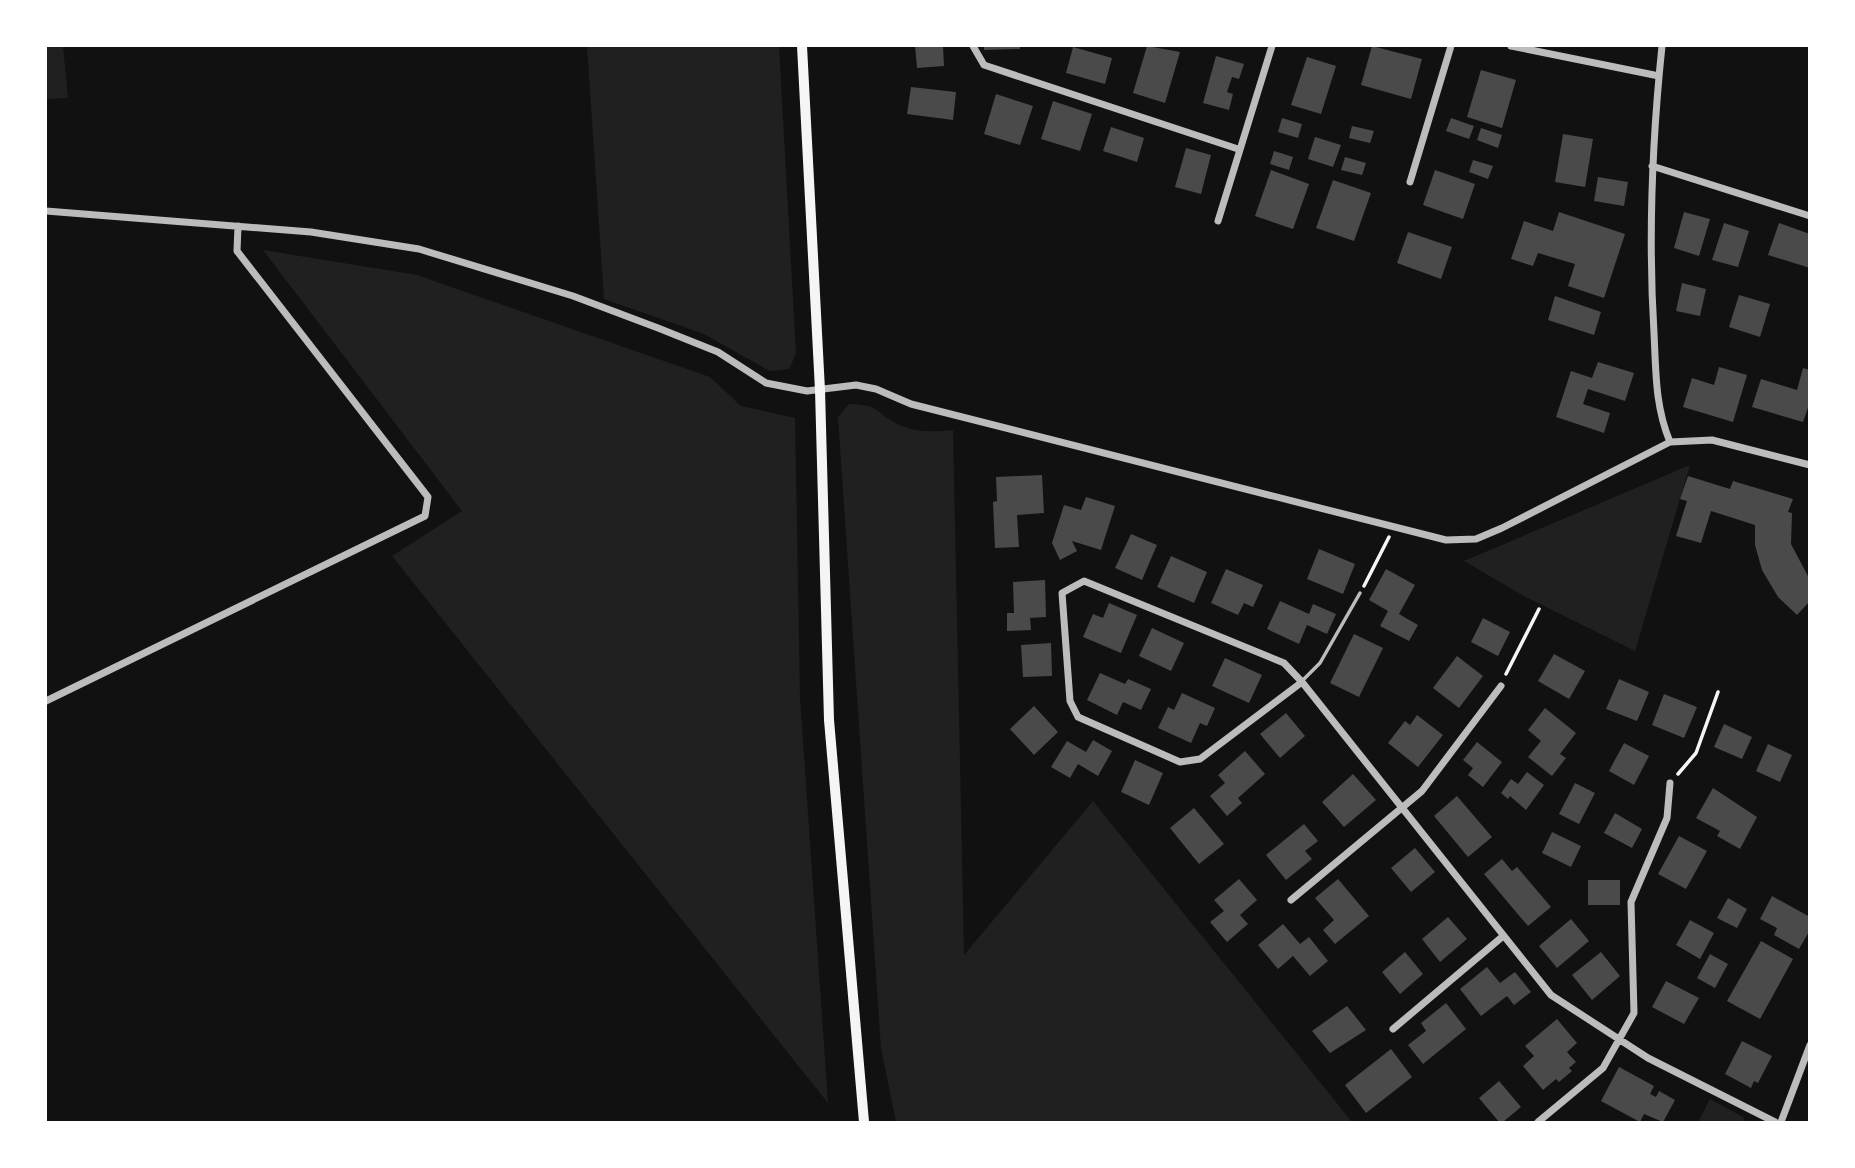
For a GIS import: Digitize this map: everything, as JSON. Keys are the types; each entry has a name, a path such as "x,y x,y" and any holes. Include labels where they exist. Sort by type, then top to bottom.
{"main road":[{"path":"802,46 820,390 829,720 864,1122"}],"street":[{"path":"974,46 984,65 1238,149"},
{"path":"1218,221 1238,149 1272,46"},
{"path":"1410,182 1451,46"},
{"path":"1511,46 1659,76"},
{"path":"1662,46 1652,166 1650,270 1658,414 1670,442"},
{"path":"1652,166 1810,216"},
{"path":"46,211 311,232 419,248 573,296 658,328 718,352 766,383 807,391 856,385 876,389 911,404 1446,540 1476,539 1670,442 1712,440 1810,465"},
{"path":"46,701 425,516 428,498 237,251 238,226"},
{"path":"1301,682 1199,758 1180,762 1078,717 1070,701 1062,593 1084,581 1284,663 1301,682 1403,809 1502,937 1551,995 1620,1041 1775,1122"},
{"path":"1291,900 1423,791 1501,685"},
{"path":"1538,1122 1603,1068 1634,1013 1631,902 1667,818 1670,783"},
{"path":"1393,1028 1502,937"},
{"path":"1781,1122 1810,1045"}],"lane":[{"path":"1301,682 1320,663 1360,593"}],"path":[{"path":"1360,593 1388,541 1391,528"},
{"path":"1501,685 1539,609"},
{"path":"1670,783 1696,752 1718,692"}],"shaded area":[{"path":"46,46 63,46 68,98 46,99"},
{"path":"587,46 779,46 796,354 789,369 770,371 704,334 604,299"},
{"path":"263,250 417,275 710,377 741,406 795,418 800,698 828,1103 392,556 462,511"},
{"path":"849,404 873,408 890,420 911,429 953,430 964,955 1093,801 1352,1122 896,1122 881,1048 838,417"},
{"path":"1690,465 1635,651 1524,596 1464,561"},
{"path":"1710,1099 1743,1117 1745,1122 1698,1122"}],"building":[{"path":"915,46 943,46 944,66 917,68"},
{"path":"984,46 1020,46 1020,49 984,50"},
{"path":"1147,46 1180,52 1165,103 1133,93"},
{"path":"1372,46 1422,59 1411,99 1361,85"},
{"path":"1073,47 1112,58 1105,84 1066,73"},
{"path":"1216,56 1244,64 1239,79 1232,77 1227,92 1233,94 1229,110 1203,103"},
{"path":"1307,57 1336,66 1321,114 1291,105"},
{"path":"1481,70 1516,80 1502,128 1467,117"},
{"path":"911,87 956,92 953,120 907,114"},
{"path":"996,94 1033,106 1020,145 984,134"},
{"path":"1053,101 1092,114 1080,151 1041,139"},
{"path":"1282,118 1302,124 1298,138 1278,132"},
{"path":"1451,118 1474,126 1469,139 1446,131"},
{"path":"1352,126 1374,131 1370,143 1349,138"},
{"path":"1111,127 1144,138 1137,162 1103,151"},
{"path":"1481,128 1502,135 1498,148 1477,140"},
{"path":"1563,134 1593,139 1585,187 1555,182"},
{"path":"1315,137 1341,145 1333,167 1308,159"},
{"path":"1186,148 1211,155 1201,194 1175,187"},
{"path":"1274,151 1293,157 1289,170 1270,164"},
{"path":"1345,157 1366,163 1362,175 1341,170"},
{"path":"1473,160 1493,166 1488,179 1469,172"},
{"path":"1271,170 1309,184 1293,229 1255,216"},
{"path":"1435,170 1475,184 1463,219 1423,205"},
{"path":"1598,177 1628,182 1624,206 1594,201"},
{"path":"1333,180 1371,193 1354,241 1316,228"},
{"path":"1559,212 1625,234 1604,298 1568,286 1575,264 1538,253 1533,266 1511,259 1524,221 1553,231"},
{"path":"1684,212 1710,219 1699,256 1674,248"},
{"path":"1724,223 1749,231 1738,267 1712,260"},
{"path":"1779,223 1810,234 1810,268 1768,255"},
{"path":"1408,232 1452,247 1441,279 1397,263"},
{"path":"1682,283 1706,289 1700,316 1676,311"},
{"path":"1739,295 1770,304 1760,337 1729,327"},
{"path":"1555,296 1601,312 1594,335 1548,320"},
{"path":"1598,362 1634,373 1625,401 1588,389 1583,404 1610,413 1604,433 1556,417 1571,371 1592,378"},
{"path":"1719,367 1747,375 1733,422 1683,407 1692,378 1714,385"},
{"path":"1803,368 1810,370 1810,402 1803,422 1752,407 1761,379 1797,390"},
{"path":"1042,475 1044,513 1017,515 1019,547 995,548 993,502 997,501 996,477"},
{"path":"1688,476 1730,489 1733,481 1793,499 1788,512 1792,513 1791,544 1810,580 1810,601 1797,615 1778,597 1762,570 1755,545 1755,525 1711,511 1701,543 1676,536 1687,501 1680,499"},
{"path":"1086,497 1115,506 1101,550 1072,541 1077,551 1060,560 1052,543 1064,505 1081,510"},
{"path":"1131,534 1157,545 1142,580 1115,568"},
{"path":"1319,549 1355,564 1343,594 1307,579"},
{"path":"1171,556 1207,572 1194,603 1157,587"},
{"path":"1226,569 1263,585 1253,607 1244,603 1238,615 1211,603"},
{"path":"1386,569 1415,585 1399,614 1418,625 1409,641 1380,626 1388,611 1369,600"},
{"path":"1045,580 1046,617 1030,618 1031,630 1007,631 1007,613 1014,613 1013,582"},
{"path":"1280,601 1309,614 1313,604 1336,614 1327,634 1307,625 1299,644 1267,629"},
{"path":"1109,603 1137,615 1121,653 1083,637 1093,614 1103,618"},
{"path":"1483,618 1510,632 1498,656 1471,642"},
{"path":"1152,628 1184,643 1171,671 1139,656"},
{"path":"1354,634 1383,648 1359,697 1330,683"},
{"path":"1051,643 1052,676 1023,677 1021,645"},
{"path":"1554,654 1585,671 1569,699 1538,681"},
{"path":"1457,656 1483,676 1459,708 1433,688"},
{"path":"1225,658 1262,675 1249,703 1212,686"},
{"path":"1100,673 1125,684 1128,679 1151,689 1141,710 1123,702 1117,715 1087,700"},
{"path":"1619,679 1649,692 1637,721 1606,709"},
{"path":"1182,693 1215,708 1207,726 1200,723 1191,743 1158,728 1168,707 1174,710"},
{"path":"1664,694 1697,707 1684,738 1652,725"},
{"path":"1034,706 1058,732 1034,755 1010,729"},
{"path":"1545,708 1576,733 1560,754 1566,758 1552,776 1528,757 1541,741 1528,730"},
{"path":"1286,713 1305,736 1280,758 1260,734"},
{"path":"1417,715 1443,735 1418,767 1388,743 1405,721 1410,725"},
{"path":"1724,724 1752,737 1742,759 1714,747"},
{"path":"1093,740 1112,751 1098,776 1078,764 1070,778 1051,767 1067,741 1086,752"},
{"path":"1477,742 1502,762 1483,787 1468,775 1473,768 1463,760"},
{"path":"1624,743 1649,756 1634,785 1609,771"},
{"path":"1768,744 1792,755 1780,782 1756,771"},
{"path":"1245,751 1265,774 1238,798 1242,803 1227,816 1210,796 1225,783 1218,775"},
{"path":"1135,760 1163,773 1149,805 1121,792"},
{"path":"1527,772 1544,785 1526,810 1510,796 1508,799 1501,793 1511,779 1518,784"},
{"path":"1353,774 1376,800 1344,827 1322,802"},
{"path":"1575,783 1595,793 1579,824 1559,814"},
{"path":"1713,788 1757,817 1740,849 1717,836 1720,831 1696,818"},
{"path":"1457,796 1492,837 1468,857 1434,816"},
{"path":"1194,808 1224,844 1199,864 1170,828"},
{"path":"1615,813 1642,829 1632,848 1604,833"},
{"path":"1304,824 1318,841 1305,851 1312,859 1286,880 1266,855"},
{"path":"1552,832 1581,846 1571,867 1542,853"},
{"path":"1679,836 1707,851 1686,889 1658,874"},
{"path":"1415,848 1435,872 1411,892 1391,868"},
{"path":"1502,859 1512,871 1517,867 1551,907 1528,926 1484,874"},
{"path":"1239,879 1257,900 1240,915 1248,924 1227,942 1210,922 1224,911 1214,900"},
{"path":"1338,879 1369,916 1335,944 1323,930 1334,920 1315,898"},
{"path":"1588,880 1620,880 1620,905 1588,905"},
{"path":"1772,896 1810,917 1810,930 1799,949 1774,935 1777,928 1760,919"},
{"path":"1728,898 1747,909 1737,928 1717,918"},
{"path":"1448,917 1467,939 1440,962 1422,939"},
{"path":"1571,919 1589,941 1557,968 1539,946"},
{"path":"1690,920 1714,933 1700,959 1676,945"},
{"path":"1283,924 1300,944 1309,937 1328,961 1310,976 1293,956 1278,969 1258,945"},
{"path":"1761,941 1793,959 1760,1019 1727,1001"},
{"path":"1405,952 1423,974 1400,994 1382,972"},
{"path":"1601,952 1620,976 1592,1000 1572,975"},
{"path":"1710,954 1728,964 1715,988 1697,978"},
{"path":"1487,967 1500,983 1515,972 1531,992 1514,1005 1507,996 1481,1016 1460,989"},
{"path":"1666,981 1699,998 1684,1024 1652,1007"},
{"path":"1446,1003 1466,1029 1423,1064 1408,1045 1426,1031 1421,1023"},
{"path":"1347,1006 1366,1030 1330,1053 1312,1031"},
{"path":"1557,1019 1577,1043 1567,1052 1576,1062 1569,1068 1572,1071 1543,1090 1523,1066 1534,1056 1525,1046"},
{"path":"1742,1041 1772,1056 1758,1083 1754,1081 1751,1088 1725,1074"},
{"path":"1391,1049 1412,1077 1366,1113 1345,1085"},
{"path":"1619,1067 1654,1086 1650,1094 1656,1097 1659,1091 1675,1100 1663,1122 1644,1114 1640,1122 1601,1101"},
{"path":"1499,1081 1521,1107 1503,1122 1499,1122 1479,1098"}]}
